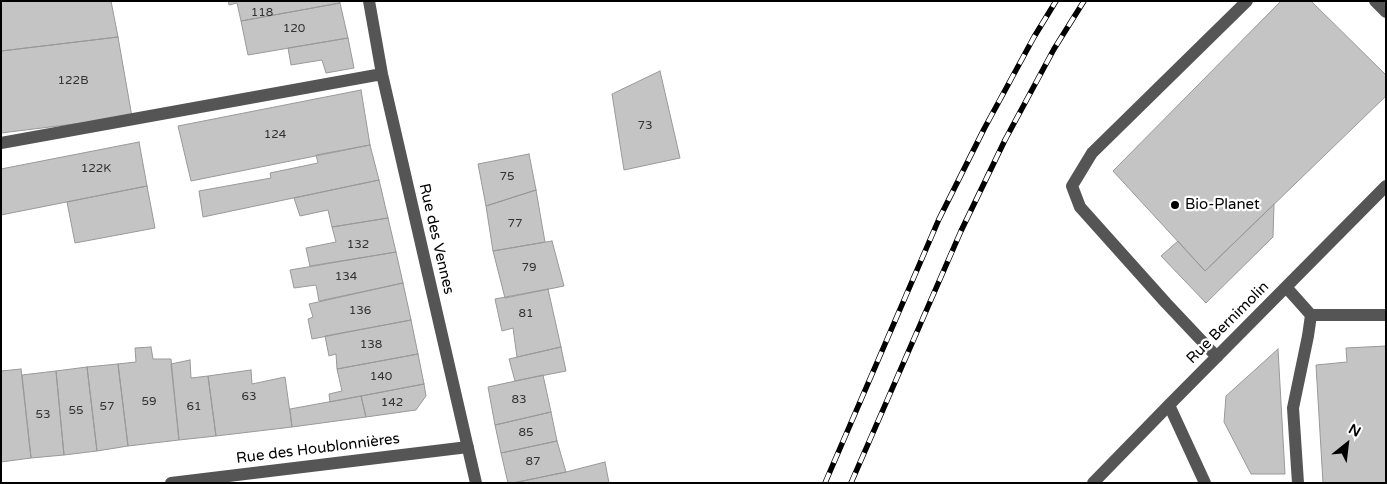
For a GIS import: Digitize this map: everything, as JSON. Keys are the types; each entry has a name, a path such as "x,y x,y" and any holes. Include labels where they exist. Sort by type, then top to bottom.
{"street":[{"name":"Rue des Vennes","path":"369,1 382,74 476,483"},
{"path":"1217,357 1080,207 1072,186 1092,153 1247,1"},
{"path":"1375,1 1386,12"},
{"path":"1,143 382,74"},
{"name":"Rue Bernimolin","path":"1093,483 1386,186"},
{"path":"1286,287 1310,315 1308,336 1293,408 1298,483"},
{"path":"1310,315 1386,316"},
{"path":"1169,405 1205,483"},
{"name":"Rue des Houblonnières","path":"171,483 468,447"}],"building":[{"path":"1,1 111,1 118,37 1,51"},
{"path":"228,1 339,1 340,3 241,21 237,3 229,5"},
{"path":"1281,1 1311,1 1386,75 1386,96 1205,271 1113,171"},
{"path":"340,3 348,38 248,55 241,21"},
{"path":"118,37 132,117 1,133 1,51"},
{"path":"348,38 354,68 326,73 322,60 291,65 288,48"},
{"path":"660,71 680,158 624,170 612,94"},
{"path":"361,90 370,145 191,181 178,126"},
{"path":"139,142 147,186 1,215 1,169"},
{"path":"370,145 379,180 203,217 199,191 271,178 270,173 318,163 316,155"},
{"path":"529,154 536,190 486,206 478,164"},
{"path":"379,180 388,218 332,227 328,210 300,216 294,198"},
{"path":"147,186 155,228 75,243 67,202"},
{"path":"536,190 545,242 493,251 486,206"},
{"path":"1274,204 1273,237 1206,303 1161,256 1178,241 1205,271"},
{"path":"388,218 396,252 310,266 306,248 336,242 332,227"},
{"path":"552,241 564,286 505,298 493,251"},
{"path":"396,252 403,283 319,301 316,285 294,288 290,270"},
{"path":"403,283 411,320 312,339 308,319 313,317 309,304"},
{"path":"548,289 561,347 517,357 513,328 502,331 495,299"},
{"path":"411,320 418,354 337,369 336,354 329,356 325,336"},
{"path":"1386,346 1386,483 1323,483 1316,365 1347,362 1346,348"},
{"path":"151,347 153,359 171,359 179,440 128,446 118,364 136,362 135,348"},
{"path":"561,347 566,371 515,381 509,359"},
{"path":"1278,349 1285,474 1251,474 1224,422 1226,396"},
{"path":"418,354 424,384 330,402 329,394 342,391 337,369"},
{"path":"190,360 191,378 208,376 216,436 179,440 171,364"},
{"path":"118,364 128,446 97,451 87,367"},
{"path":"87,367 97,451 64,455 56,371"},
{"path":"21,369 31,458 1,462 1,371"},
{"path":"251,370 252,384 285,377 292,427 216,436 208,376"},
{"path":"56,371 64,455 31,458 22,375"},
{"path":"543,375 551,412 495,425 488,387"},
{"path":"424,384 426,396 416,410 366,417 361,396"},
{"path":"361,396 366,417 292,427 290,409"},
{"path":"551,412 557,441 501,453 495,425"},
{"path":"557,441 566,472 508,483 501,453"},
{"path":"605,462 609,483 513,483 566,472"}],"railway":[{"path":"825,483 939,219 984,129 1034,37 1056,1"},
{"path":"851,483 961,231 1005,140 1054,49 1084,1"}],"place":[{"name":"Bio-Planet","path":"1175,205"}]}
